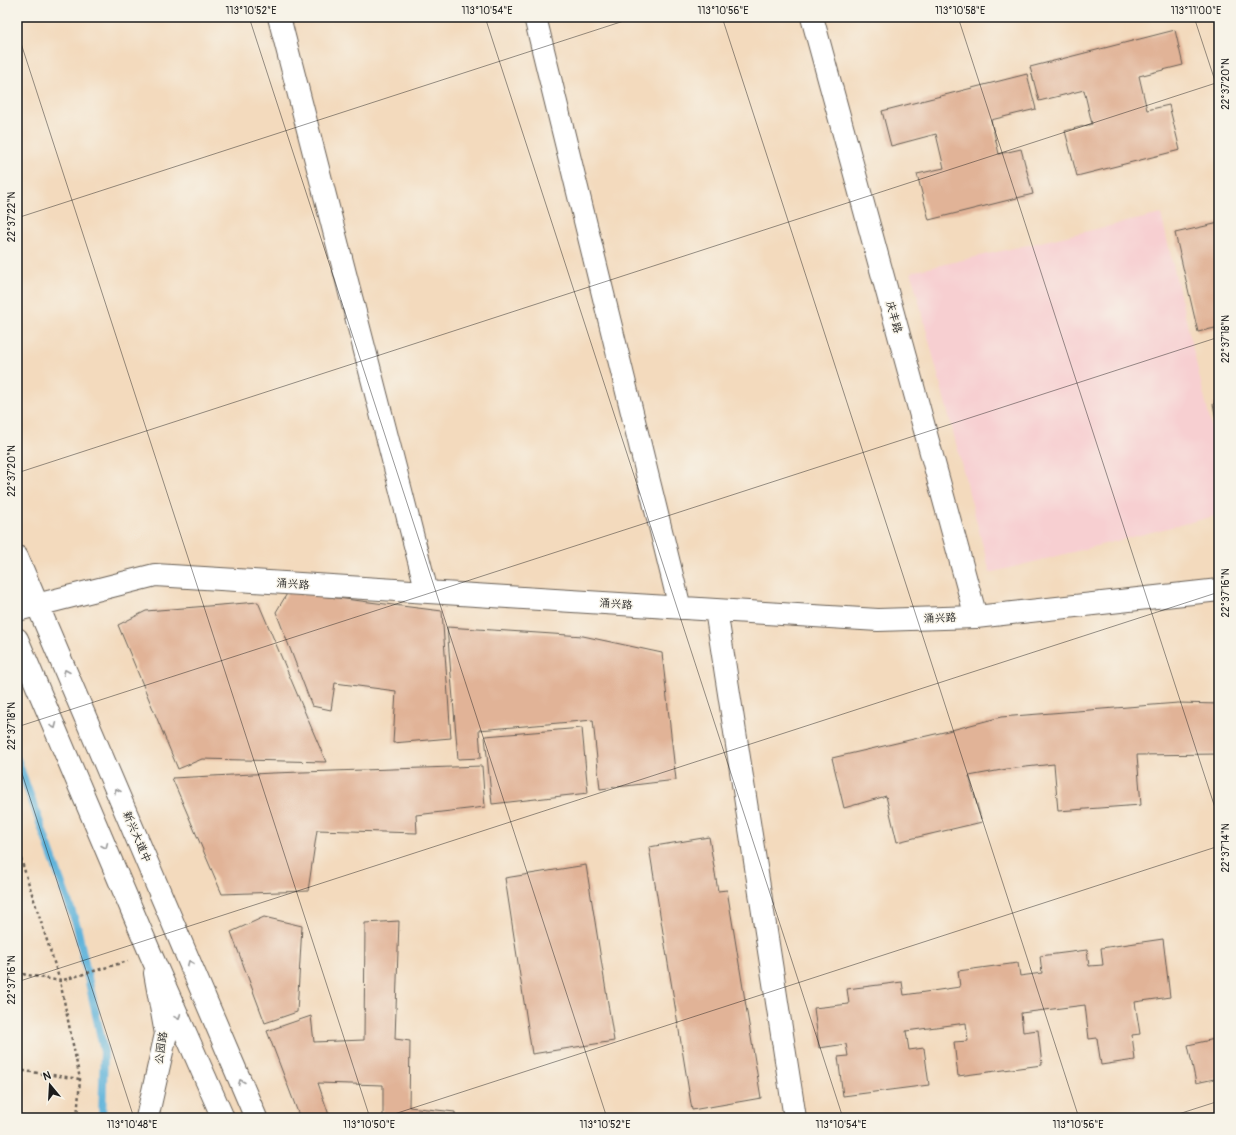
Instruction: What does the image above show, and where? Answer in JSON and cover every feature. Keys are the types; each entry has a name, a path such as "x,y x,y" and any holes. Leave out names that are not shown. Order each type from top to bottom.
{"street":[{"path":"278,17 426,592"},
{"path":"535,17 680,608"},
{"name":"庆丰路","path":"812,17 976,617"},
{"name":"新兴大道中","path":"17,557 27,607 256,1118"},
{"name":"涌兴路","path":"27,607 155,575 878,620 976,617 1219,590"},
{"path":"716,610 795,1118"},
{"path":"17,639 151,955 223,1118"},
{"name":"公园路","path":"147,1118 166,1034 151,955"}],"path":[{"path":"17,847 60,981 80,1079 77,1118"},
{"path":"17,973 60,981 151,955"},
{"path":"17,1070 80,1079"}],"shaded area":[{"path":"1161,214 1219,459 1219,515 990,573 911,272"}],"building":[{"path":"1175,30 1183,65 1139,76 1147,110 1169,105 1180,150 1077,176 1065,131 1092,124 1084,90 1039,101 1030,67"},
{"path":"1027,74 1036,109 991,120 999,154 1021,149 1033,194 929,220 917,174 944,168 936,134 891,146 882,111"},
{"path":"1219,223 1219,327 1198,332 1175,233"},
{"path":"1219,402 1219,428 1218,429 1213,404"},
{"path":"288,592 442,611 451,738 393,743 396,691 335,683 331,710 312,706 276,612"},
{"path":"258,602 326,762 202,759 178,769 118,625 146,611"},
{"path":"447,627 583,636 662,653 676,780 600,789 593,720 479,730 481,758 458,759"},
{"path":"1178,703 1219,704 1219,754 1137,755 1141,805 1058,811 1054,764 1007,769 969,776 982,822 897,842 886,796 844,808 832,758 1001,717"},
{"path":"582,728 588,793 492,804 485,736"},
{"path":"482,766 485,807 416,815 417,833 317,830 308,891 222,894 172,778 273,773"},
{"path":"709,837 718,891 727,890 761,1098 692,1110 649,847"},
{"path":"586,865 614,1041 532,1054 505,878"},
{"path":"264,917 302,926 297,1012 265,1023 231,932"},
{"path":"399,921 395,1039 410,1041 409,1107 455,1112 455,1118 383,1118 383,1085 318,1083 330,1118 300,1118 267,1031 311,1016 314,1042 364,1040 365,923"},
{"path":"1163,939 1170,997 1135,1002 1140,1034 1132,1035 1135,1060 1101,1065 1097,1038 1089,1039 1085,1005 1021,1013 1023,1032 1038,1030 1042,1065 958,1076 954,1042 968,1041 966,1023 906,1031 909,1050 924,1048 929,1085 843,1096 838,1057 848,1056 846,1044 819,1048 814,1008 849,1004 847,989 902,982 904,995 960,987 958,971 1018,963 1020,976 1042,973 1040,956 1087,950 1089,966 1103,965 1101,948"},
{"path":"1219,1038 1219,1078 1196,1083 1188,1045"}],"waterway":[{"path":"17,759 77,926 104,1052 102,1118"}]}
